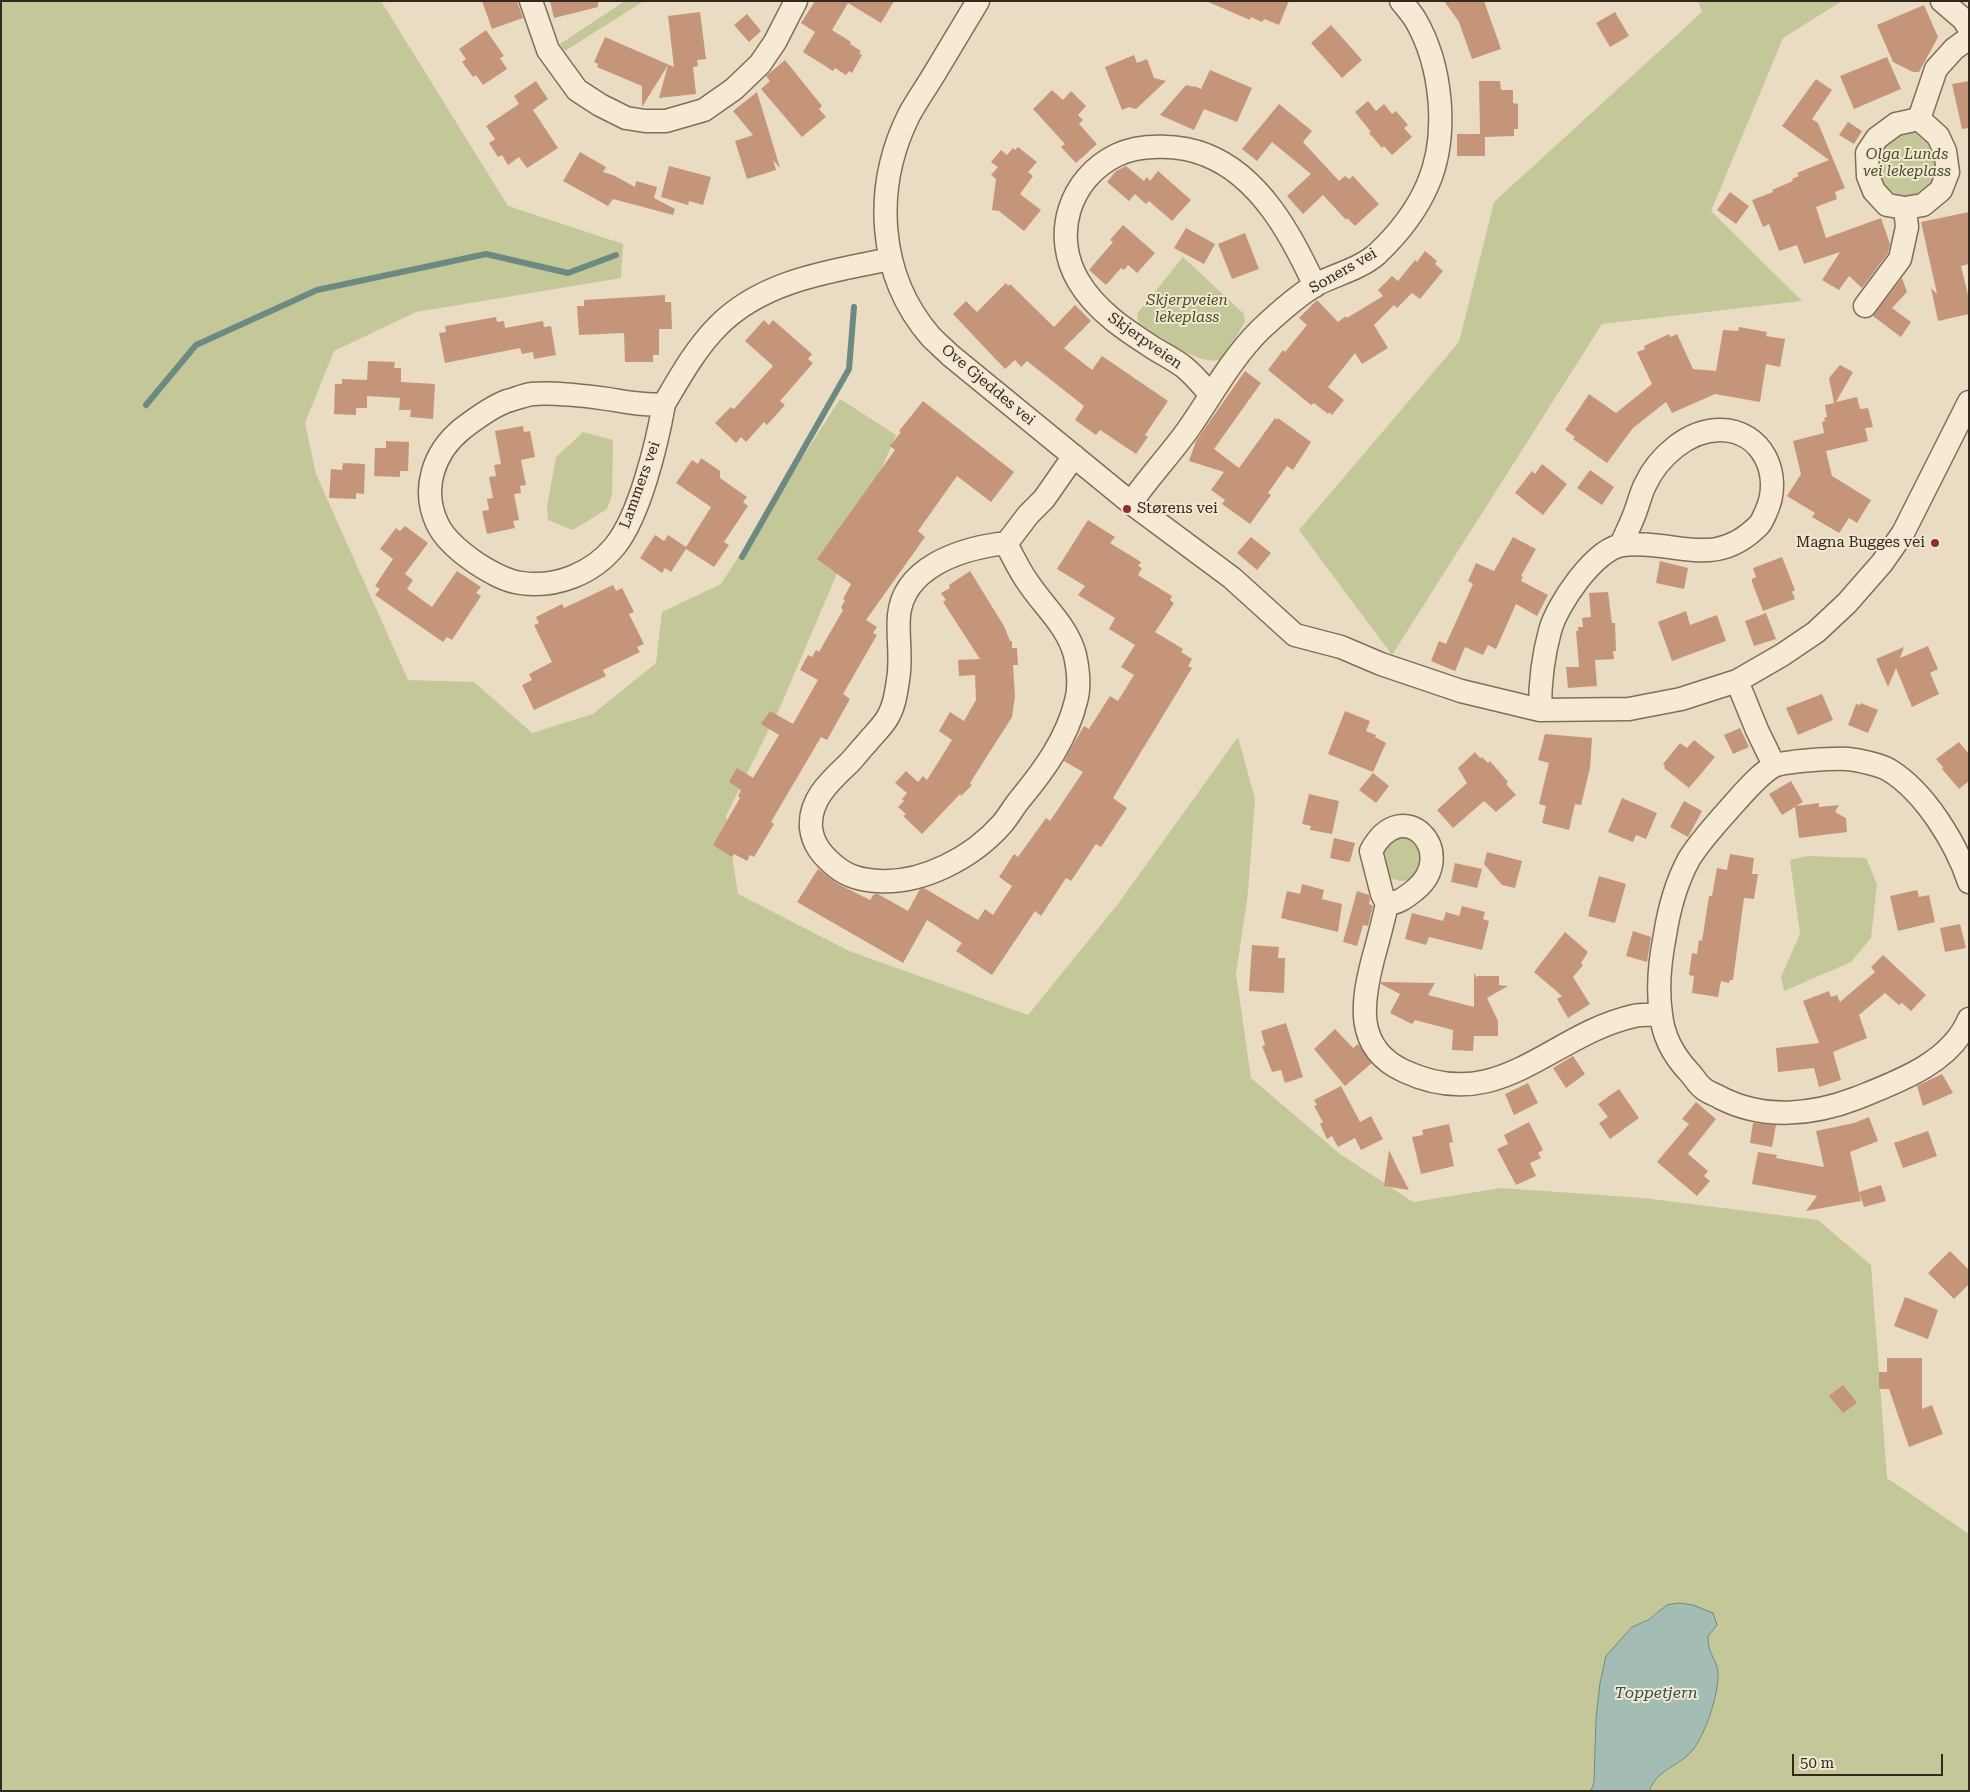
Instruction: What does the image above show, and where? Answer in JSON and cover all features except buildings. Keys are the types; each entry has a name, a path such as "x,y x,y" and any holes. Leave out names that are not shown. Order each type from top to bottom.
{"street":[{"path":"531,1 548,50 577,90 600,105 626,118 645,121 666,120 704,110 734,89 760,64 775,42 796,1"},
{"name":"Ove Gjeddes vei","path":"978,1 909,115 891,161 886,182 886,234 891,259 902,289 914,313 931,337 950,355 1131,503 1232,578 1294,635 1341,647 1381,664 1461,691 1540,710 1629,710 1681,699 1737,682 1816,632 1847,603 1882,563 1903,533 1969,402"},
{"name":"Soners vei","path":"1131,503 1144,484 1163,464 1210,394 1255,335 1277,314 1316,286 1343,274 1375,256 1394,236 1414,209 1428,184 1439,140 1440,112 1437,74 1428,47 1415,19 1401,1"},
{"path":"1942,1 1963,19 1969,28"},
{"path":"1919,119 1936,69 1954,49 1969,38"},
{"path":"1919,119 1938,136 1945,151 1948,172 1942,190 1923,205 1905,208 1887,205 1874,191 1868,176 1867,153 1877,138 1896,124 1919,119"},
{"name":"Skjerpveien","path":"1210,394 1184,367 1125,330 1107,315 1094,303 1079,282 1070,262 1065,224 1070,205 1094,170 1118,154 1149,146 1193,152 1206,155 1220,162 1247,182 1276,215 1316,286"},
{"path":"1865,306 1882,286 1900,259 1906,227 1905,208"},
{"name":"Lammers vei","path":"664,404 649,406 590,397 532,394 504,402 472,421 450,439 433,466 430,490 432,508 437,524 468,558 493,574 520,583 554,583 571,578 598,563 615,546 628,526 646,476 659,431 664,404 694,355 718,325 738,309 760,296 795,281 891,259"},
{"path":"1540,710 1540,692 1550,630 1563,601 1585,570 1600,556 1621,545 1663,545 1691,550 1718,550 1738,541 1760,524 1770,503 1772,472 1766,458 1758,446 1734,430 1706,430 1690,436 1658,463 1645,485 1621,545"},
{"path":"1006,544 1026,580 1060,623 1074,654 1077,675 1077,699 1063,737 1043,771 1014,806 1003,823 957,861 909,880 886,882 844,874 821,854 811,831 811,816 818,797 835,775 847,765 885,721 893,706 900,668 899,612 910,586 919,576 953,554 981,546 1006,544 1028,515 1044,499 1074,456"},
{"path":"1737,682 1756,730 1774,765"},
{"path":"1969,882 1964,868 1939,822 1917,793 1887,769 1848,759 1809,760 1774,765 1726,812 1689,859 1671,902 1661,955 1659,987 1661,1015 1667,1038 1678,1060 1704,1089 1738,1106 1790,1113 1819,1110 1894,1083 1930,1063 1950,1047 1965,1028 1969,1019"},
{"path":"1388,904 1366,987 1364,1005 1366,1028 1377,1052 1397,1068 1417,1077 1439,1083 1459,1085 1487,1082 1515,1071 1597,1029 1635,1016 1661,1015"}],"green space":[{"path":"1,1 381,1 508,206 623,244 621,278 416,312 334,351 305,423 316,474 408,680 474,682 532,733 593,714 656,663 662,612 721,584 840,399 896,435 781,705 726,816 738,894 849,951 1028,1015 1118,904 1238,737 1255,799 1248,893 1236,974 1251,1078 1340,1154 1413,1202 1501,1188 1643,1198 1818,1220 1871,1265 1887,1478 1969,1534 1969,1791 1649,1791 1657,1775 1690,1754 1708,1721 1718,1672 1709,1648 1707,1636 1717,1625 1657,1612 1647,1620 1632,1627 1606,1656 1600,1683 1596,1718 1594,1782 1591,1791 1,1791"},
{"path":"625,1 644,1 565,51 560,44"},
{"path":"1698,1 1842,1 1783,38 1711,211 1802,301 1602,324 1392,655 1299,530 1459,342 1494,202 1702,12"},
{"name":"Olga Lunds vei lekeplass","path":"1904,130 1919,133 1926,138 1935,149 1938,157 1939,166 1933,182 1928,189 1913,197 1904,197 1887,190 1880,183 1876,173 1879,147"},
{"name":"Skjerpveien lekeplass","path":"1183,257 1244,314 1245,322 1230,346 1221,358 1213,361 1179,349 1139,323 1137,314"},
{"path":"583,432 613,440 612,495 607,509 573,530 548,520 547,507 556,457"},
{"path":"1413,835 1426,862 1414,876 1406,881 1388,877 1380,847 1384,841"},
{"path":"1807,856 1866,858 1877,884 1871,938 1851,962 1784,991 1781,977 1800,934 1790,860"}],"water":[{"name":"Toppetjern","path":"1680,1603 1693,1605 1713,1613 1717,1625 1708,1636 1711,1654 1717,1666 1718,1682 1709,1717 1700,1739 1688,1755 1657,1778 1649,1791 1591,1791 1594,1782 1596,1718 1600,1683 1606,1656 1632,1627 1648,1620 1667,1605"}],"waterway":[{"path":"146,405 196,345 317,290 486,254 568,273 616,255"},
{"path":"742,557 849,369 854,307"}],"place":[{"name":"Størens vei","path":"1127,509"},
{"name":"Magna Bugges vei","path":"1935,543"}]}
